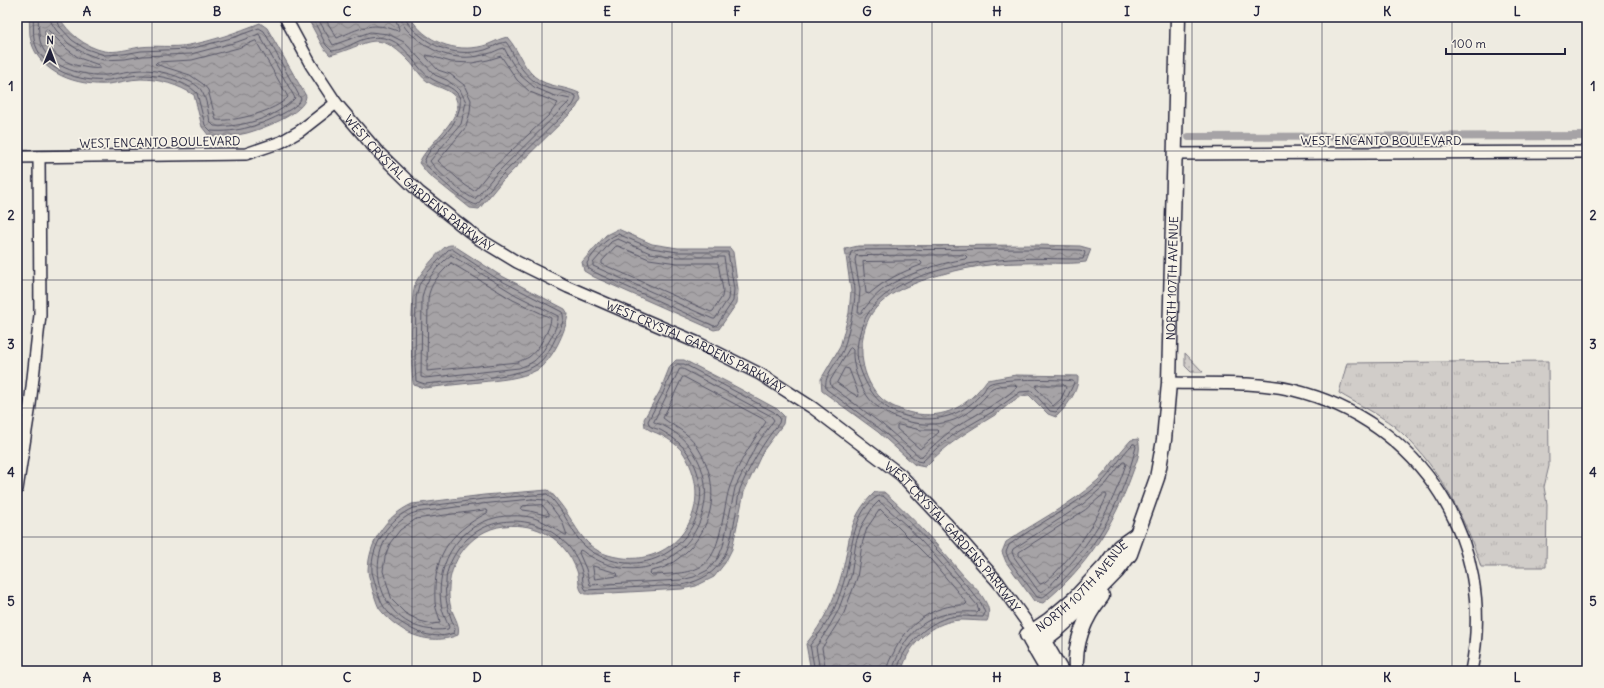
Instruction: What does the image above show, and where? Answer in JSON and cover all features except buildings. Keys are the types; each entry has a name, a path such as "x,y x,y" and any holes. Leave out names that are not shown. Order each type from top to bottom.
{"main road":[{"name":"NORTH 107TH AVENUE","path":"1034,636 1081,608 1117,571 1130,554 1152,493 1161,458 1167,416 1169,384 1178,17"},
{"name":"NORTH 107TH AVENUE","path":"1034,636 1049,620 1075,598 1106,565 1119,547 1136,535"},
{"path":"1076,671 1076,653 1083,626 1094,606 1111,585 1117,571"},
{"name":"NORTH 107TH AVENUE","path":"1034,636 1048,671"},
{"name":"NORTH 107TH AVENUE","path":"1034,636 1061,671"}],"street":[{"name":"WEST CRYSTAL GARDENS PARKWAY","path":"285,17 311,65 336,103 377,151 419,192 479,239 517,262 568,287 696,342 760,374 814,408 901,475 998,582 1034,636"},
{"name":"WEST ENCANTO BOULEVARD","path":"17,157 246,154 281,142 300,131 336,103"},
{"name":"WEST ENCANTO BOULEVARD","path":"1175,154 1587,152"},
{"path":"17,488 30,405 40,315 39,156"},
{"path":"1169,384 1266,386 1311,395 1326,400 1358,416 1379,429 1402,448 1425,472 1436,487 1455,521 1469,559 1474,580 1477,619 1476,646 1471,671"}],"green space":[{"path":"1185,353 1203,372 1191,372 1185,366"},
{"path":"1548,361 1549,466 1544,487 1547,504 1546,567 1481,567 1457,509 1447,490 1423,455 1394,426 1339,393 1347,363"}],"water":[{"path":"29,17 59,17 72,34 84,43 104,51 118,51 146,46 189,45 216,39 260,23 267,28 306,96 304,103 291,115 254,131 228,136 209,136 202,127 194,95 182,88 162,81 148,79 108,84 84,83 61,76 51,70 42,62 31,41"},
{"path":"307,17 410,17 416,26 432,39 442,44 462,48 483,46 507,37 530,72 535,77 546,83 579,93 581,99 576,108 502,181 479,209 470,208 428,174 419,163 448,125 457,110 456,98 450,92 427,81 409,61 388,44 379,41 371,42 330,55 323,47"},
{"path":"618,229 652,244 678,248 730,248 733,252 738,290 737,303 719,329 714,330 594,277 584,271 582,262 606,235"},
{"path":"449,245 453,245 498,274 565,309 568,314 567,321 561,337 553,353 543,366 530,373 502,380 424,388 414,385 412,367 412,335 415,284 439,252"},
{"path":"858,246 1080,246 1091,249 1086,262 1008,263 979,266 936,276 902,289 880,303 869,318 863,339 863,361 869,382 882,399 901,410 924,415 945,412 964,404 987,380 1016,375 1078,376 1078,382 1074,393 1068,404 1056,417 1048,414 1029,395 1020,397 1011,402 995,415 958,438 925,467 915,465 878,432 822,391 821,379 840,347 849,313 851,291 845,249"},
{"path":"676,360 684,360 729,383 777,409 784,416 783,424 763,451 744,492 732,549 725,563 714,577 696,586 682,589 586,594 581,590 577,571 572,560 558,542 539,530 516,525 504,526 491,529 479,535 469,543 461,553 455,565 450,577 449,590 450,604 459,631 458,635 445,639 419,637 399,627 382,612 376,601 368,574 369,559 376,540 387,523 394,515 412,504 484,495 548,490 564,509 585,540 599,551 608,555 631,558 652,555 669,546 683,533 692,516 696,496 693,475 684,454 679,448 674,443 645,427 644,419 660,391 670,366"},
{"path":"1138,439 1138,457 1135,466 1125,493 1107,528 1085,561 1058,590 1043,603 1034,601 1006,562 1002,552 1006,542 1087,489 1098,480 1131,440"},
{"path":"875,492 884,492 905,511 978,590 989,611 988,619 987,621 962,620 947,622 932,629 920,639 909,653 901,671 811,671 806,644 823,619 836,592 845,561 851,530 859,511"}],"waterway":[{"path":"1189,137 1587,136"}]}
